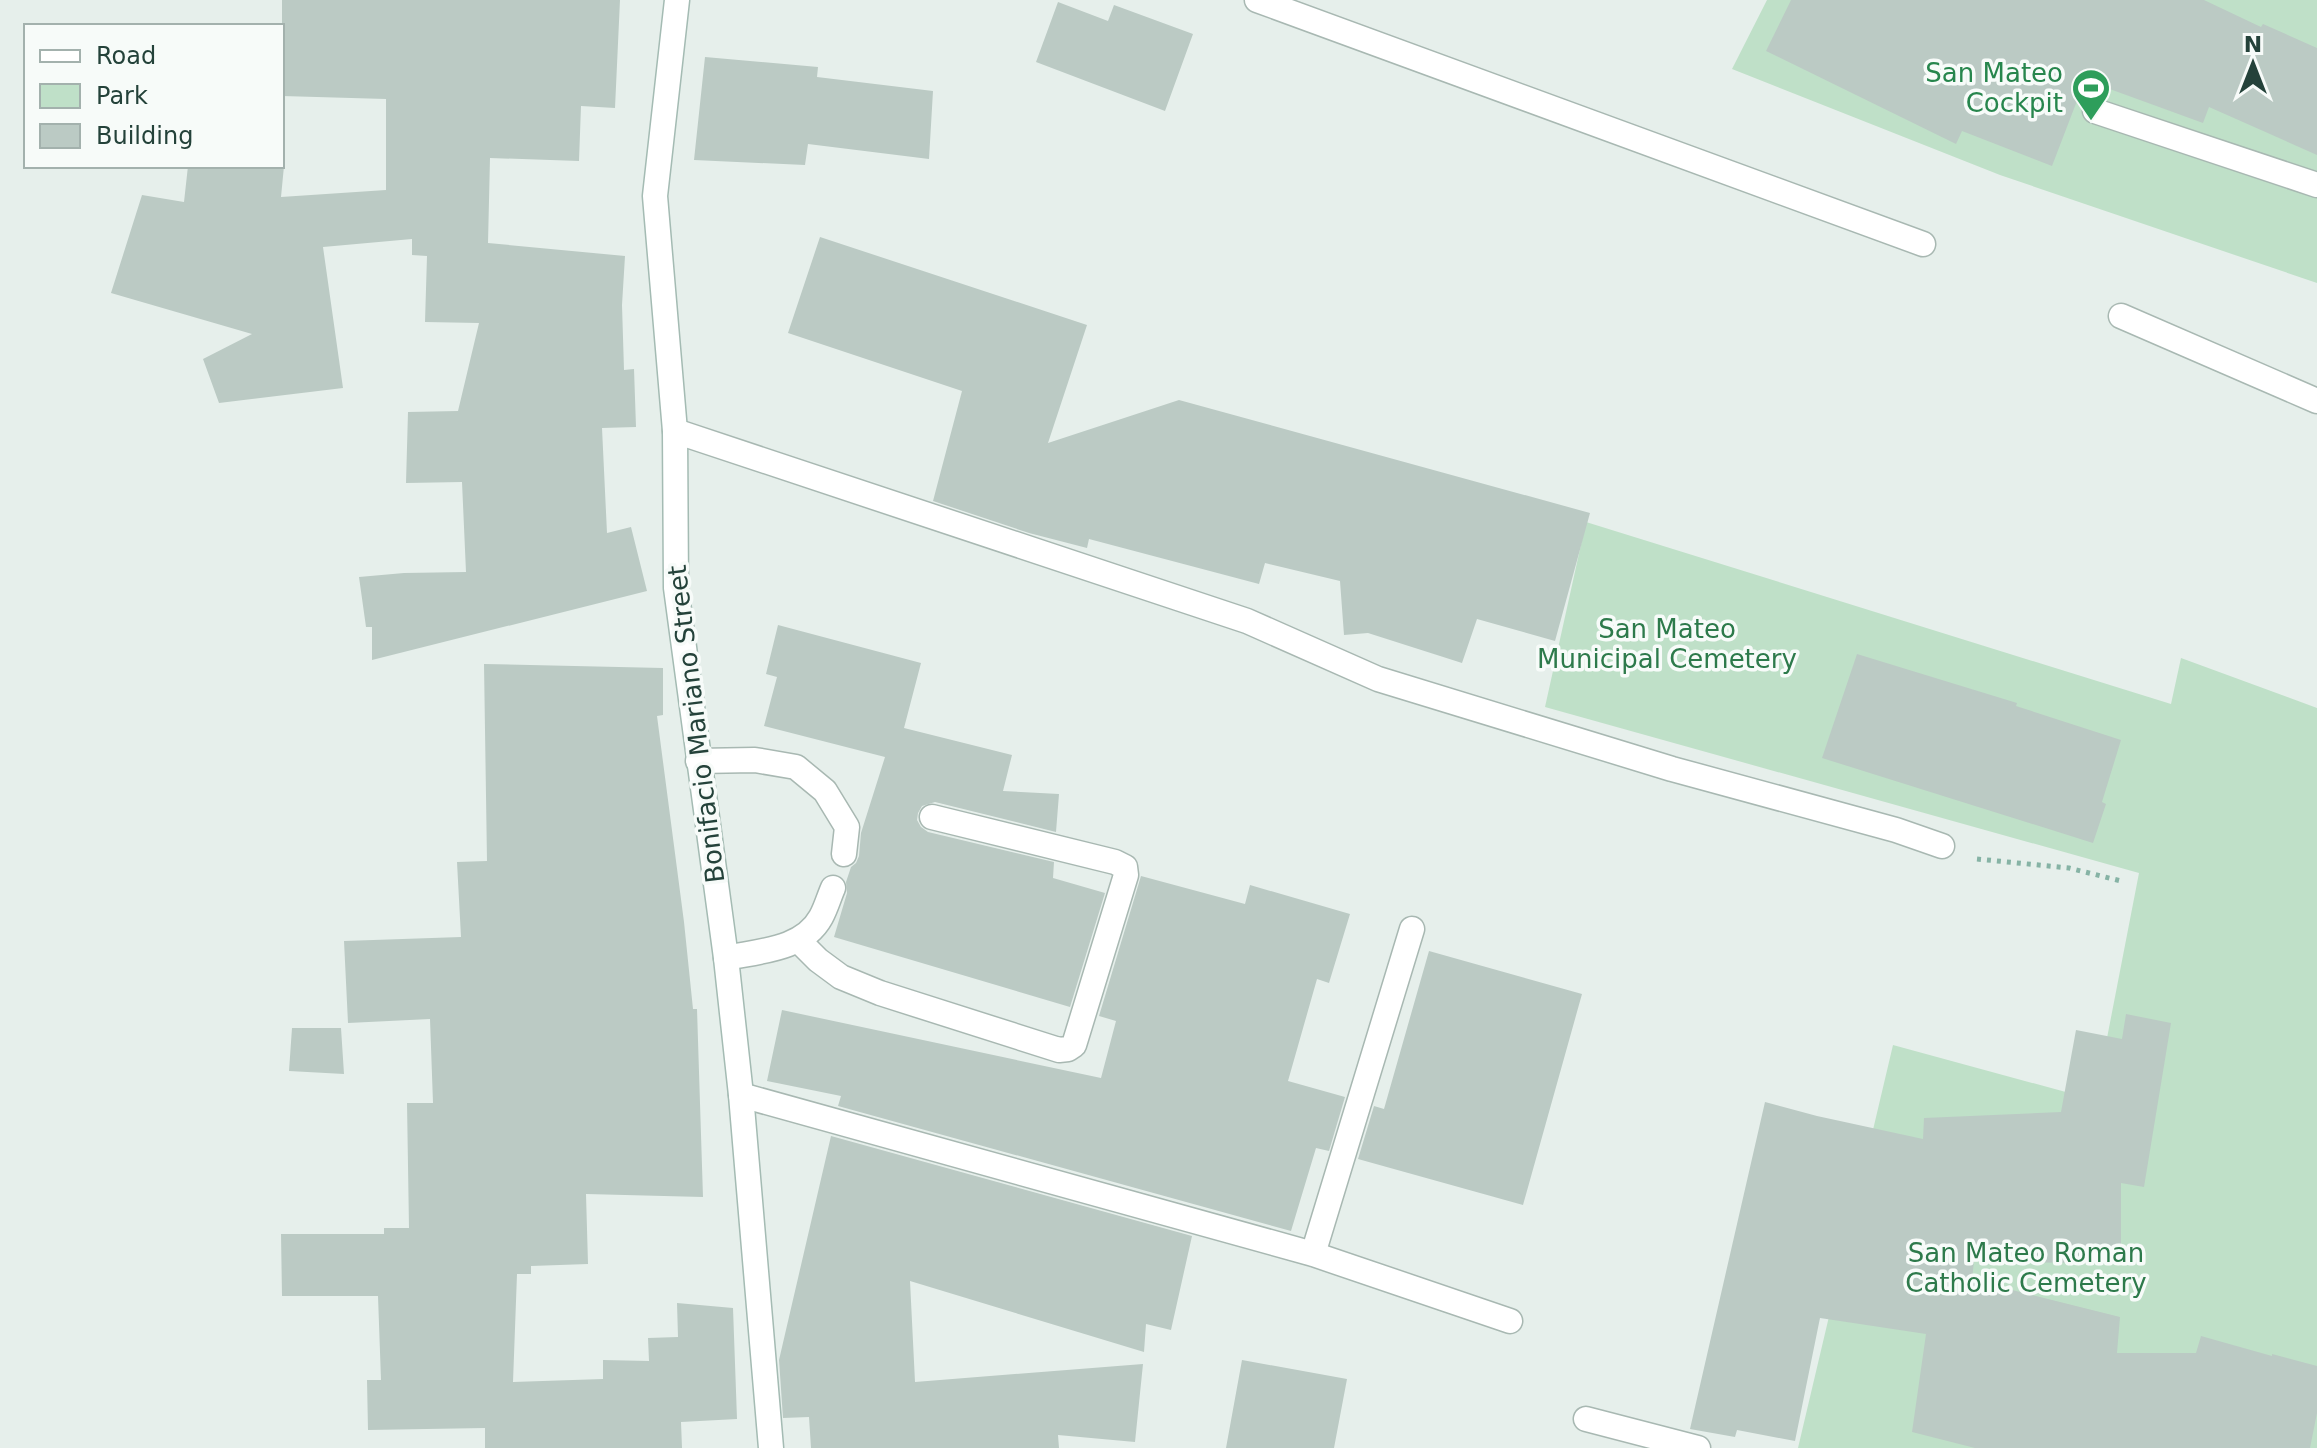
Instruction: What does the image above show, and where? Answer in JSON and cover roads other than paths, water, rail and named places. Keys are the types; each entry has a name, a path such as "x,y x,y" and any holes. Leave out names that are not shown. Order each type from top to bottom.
{"street":[{"name":"Bonifacio Mariano Street","path":"677,0 655,196 675,431 676,588 726,958 741,1095 771,1448"},
{"path":"1257,0 1923,244"},
{"path":"2095,111 2317,185"},
{"path":"2121,316 2317,401"},
{"path":"675,431 1247,621 1378,679 1672,769 1896,830 1942,846"},
{"path":"698,761 755,760 796,767 825,791 847,827 844,854"},
{"path":"798,940 841,977 880,993 1059,1050 1074,1045 1126,875 1125,867 932,817"},
{"path":"726,958 781,947 798,940 819,919 833,888"},
{"path":"1313,1254 1412,929"},
{"path":"741,1095 1313,1254 1510,1321"},
{"path":"1586,1419 1698,1448"}],"place":[{"name":"San Mateo Cockpit","path":"2091,122"}],"park label":[{"name":"San Mateo Municipal Cemetery","path":"1667,644"},
{"name":"San Mateo Roman Catholic Cemetery","path":"2026,1268"}]}
